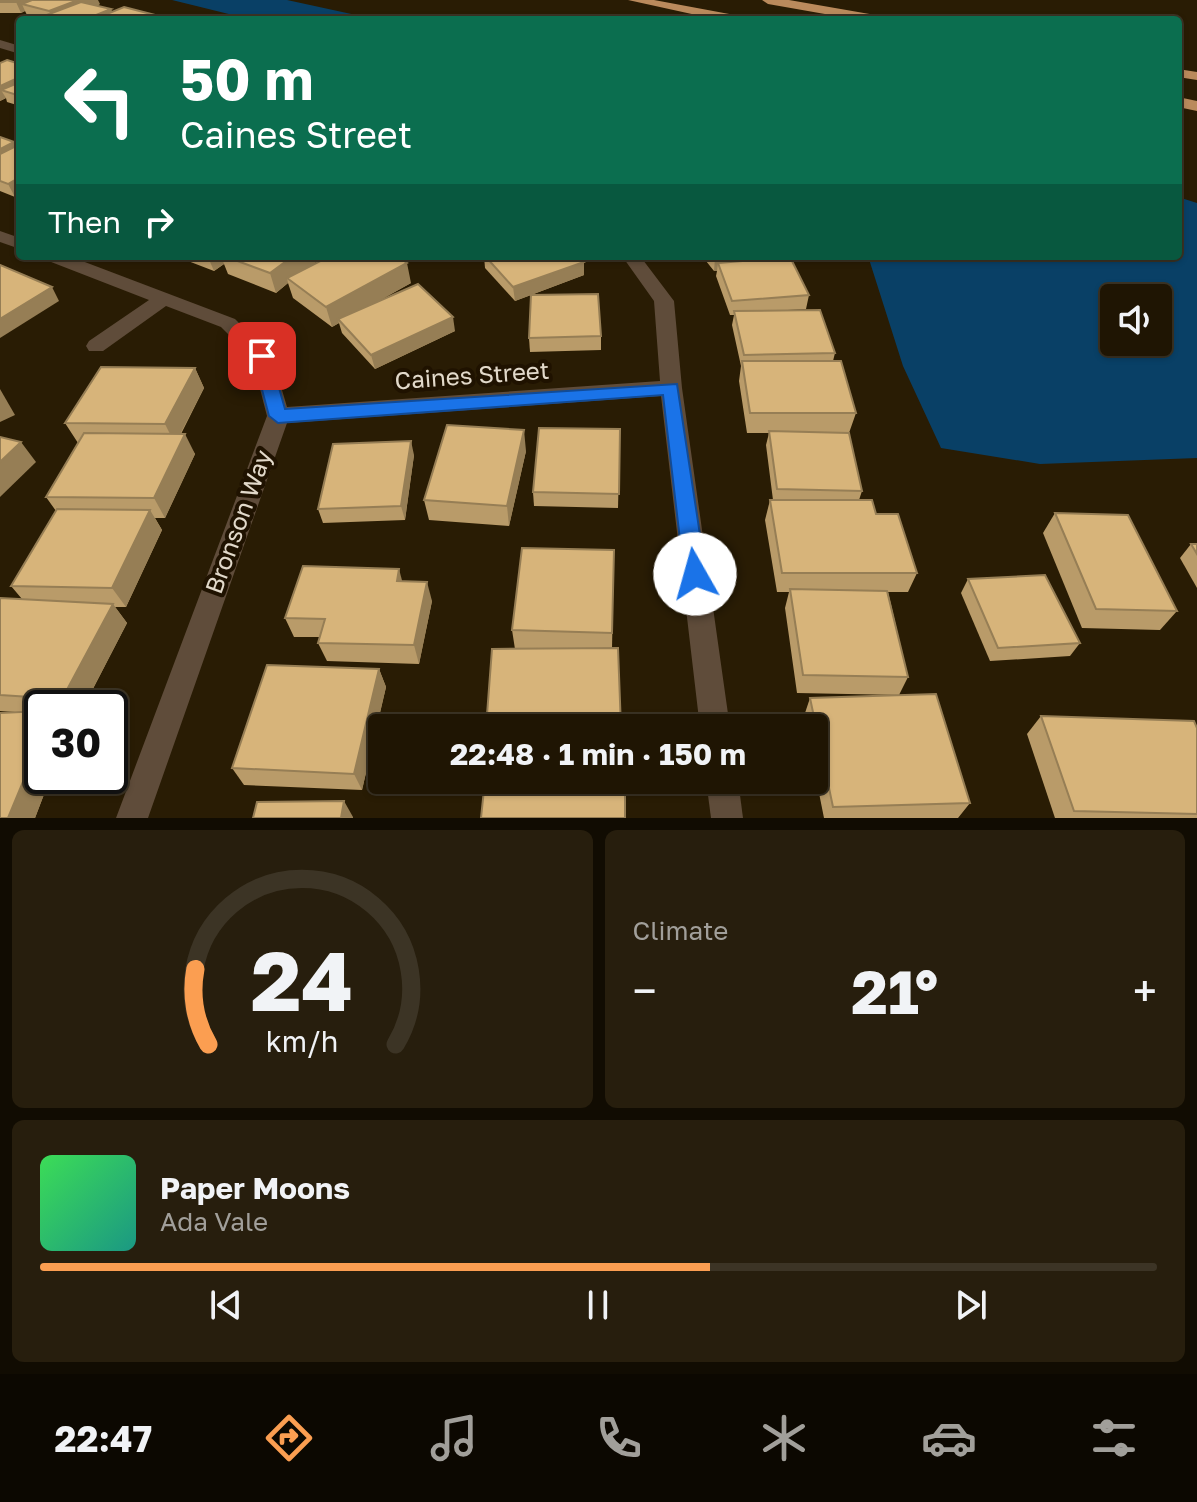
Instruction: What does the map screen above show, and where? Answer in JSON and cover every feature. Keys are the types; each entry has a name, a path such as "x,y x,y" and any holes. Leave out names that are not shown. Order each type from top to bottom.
{"highway":[{"path":"634,0 719,16"},
{"path":"768,0 858,16"}],"street":[{"path":"62,260 228,323 262,356 278,416"},
{"path":"634,260 664,301 671,388 713,714"},
{"path":"96,346 163,299"},
{"name":"Caines Street","path":"278,416 671,388"},
{"name":"Bronson Way","path":"132,818 278,416"},
{"path":"724,794 727,818"}],"water":[{"path":"172,0 287,0 361,16 237,16"},
{"path":"1182,198 1197,203 1197,458 1040,464 941,448 903,366 869,260 1182,260"}],"building":[{"path":"32,0 78,0 49,11 22,4"},
{"path":"81,2 111,9 94,16 44,16"},
{"path":"124,7 155,15 152,16 102,16"},
{"path":"7,60 16,63 16,79 0,86 0,63"},
{"path":"16,84 16,95 1,90"},
{"path":"0,137 14,142 0,149"},
{"path":"16,146 16,179 8,184 0,181 0,154"},
{"path":"235,260 288,260 270,273"},
{"path":"322,260 402,260 407,263 326,307 287,278"},
{"path":"489,260 584,262 513,287"},
{"path":"792,260 809,295 732,301 718,263"},
{"path":"0,265 52,287 0,319"},
{"path":"418,284 453,317 371,355 338,319"},
{"path":"598,294 601,336 529,338 531,295"},
{"path":"820,310 835,353 744,355 734,311"},
{"path":"742,361 841,361 856,413 750,413"},
{"path":"101,367 195,368 165,424 65,423"},
{"path":"447,425 524,430 507,506 424,500"},
{"path":"539,428 620,429 619,494 533,492"},
{"path":"769,431 849,433 862,491 777,489"},
{"path":"84,433 185,434 154,498 46,497"},
{"path":"0,437 21,442 0,462"},
{"path":"411,441 401,506 318,509 333,444"},
{"path":"770,500 872,500 876,514 898,514 917,573 782,573"},
{"path":"57,509 150,510 112,588 11,586"},
{"path":"1055,513 1128,515 1177,611 1096,609"},
{"path":"522,548 614,550 612,633 512,630"},
{"path":"303,566 399,569 397,581 427,582 414,645 318,643 325,619 285,618"},
{"path":"1045,575 1080,643 998,648 968,579"},
{"path":"790,589 887,591 908,677 803,675"},
{"path":"0,598 113,604 67,690 24,690 24,697 0,695"},
{"path":"618,648 620,714 487,714 492,649"},
{"path":"267,665 379,669 354,774 232,768"},
{"path":"936,694 970,803 833,807 828,783 828,714 813,714 810,698"},
{"path":"24,712 24,779 8,818 0,818 0,713"},
{"path":"1041,716 1194,721 1197,728 1197,814 1074,811"},
{"path":"484,794 625,794 625,818 481,818"},
{"path":"344,801 341,818 253,818 257,802"}],"route":[{"path":"262,356 278,416 671,388 695,574"}]}
